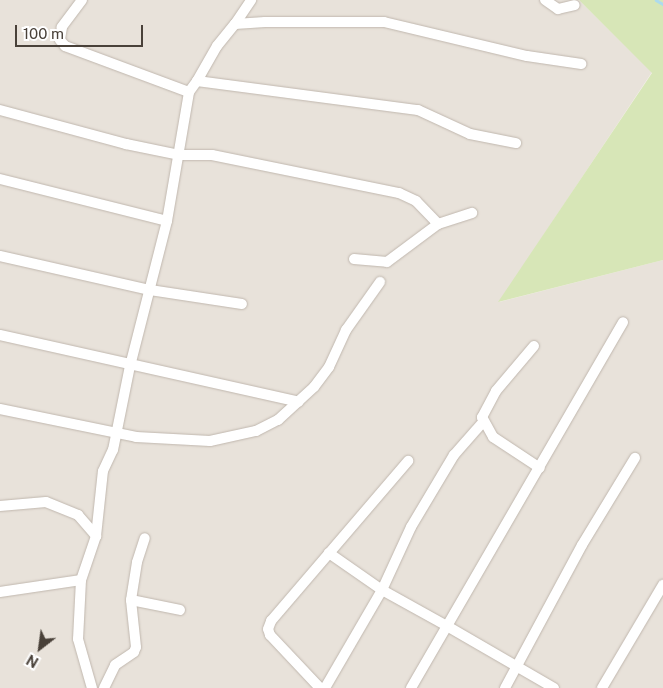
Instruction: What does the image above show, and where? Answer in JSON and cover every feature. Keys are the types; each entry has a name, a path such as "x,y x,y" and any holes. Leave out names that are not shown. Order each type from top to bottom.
{"street":[{"path":"82,0 62,26 60,40 66,46 189,92"},
{"path":"92,688 78,640 82,580 96,536 103,471 116,434 130,366 167,221 189,92 217,46 251,0"},
{"path":"545,0 558,9 575,4"},
{"path":"235,24 384,22 527,56 581,64"},
{"path":"197,81 418,110 470,134 516,143"},
{"path":"0,110 126,144 179,155 212,155 399,192 416,201 438,224"},
{"path":"0,180 167,221"},
{"path":"354,259 387,262 438,224 472,214"},
{"path":"0,256 150,290 242,304"},
{"path":"0,409 116,434 176,441 233,438 278,420 299,402 329,366 346,330 380,282"},
{"path":"411,688 623,322"},
{"path":"0,335 130,366 299,402"},
{"path":"324,688 382,590 411,528 454,456 483,422 496,391 534,346"},
{"path":"483,422 493,437 540,468"},
{"path":"505,688 519,666 532,634 582,545 635,458"},
{"path":"320,688 268,629 271,621 408,461"},
{"path":"0,506 29,502 65,508 78,515 96,536"},
{"path":"104,688 115,665 134,652 136,647 131,600 136,562 145,538"},
{"path":"329,553 382,590 519,666 554,688"},
{"path":"0,592 82,580"},
{"path":"602,688 663,585"},
{"path":"131,600 180,610"}],"shaded area":[{"path":"0,0 579,0 652,72 499,302 663,260 663,688 0,688"}],"green space":[{"path":"579,0 663,0 663,260 498,302 652,73"}],"waterway":[{"path":"656,0 663,4"}]}
